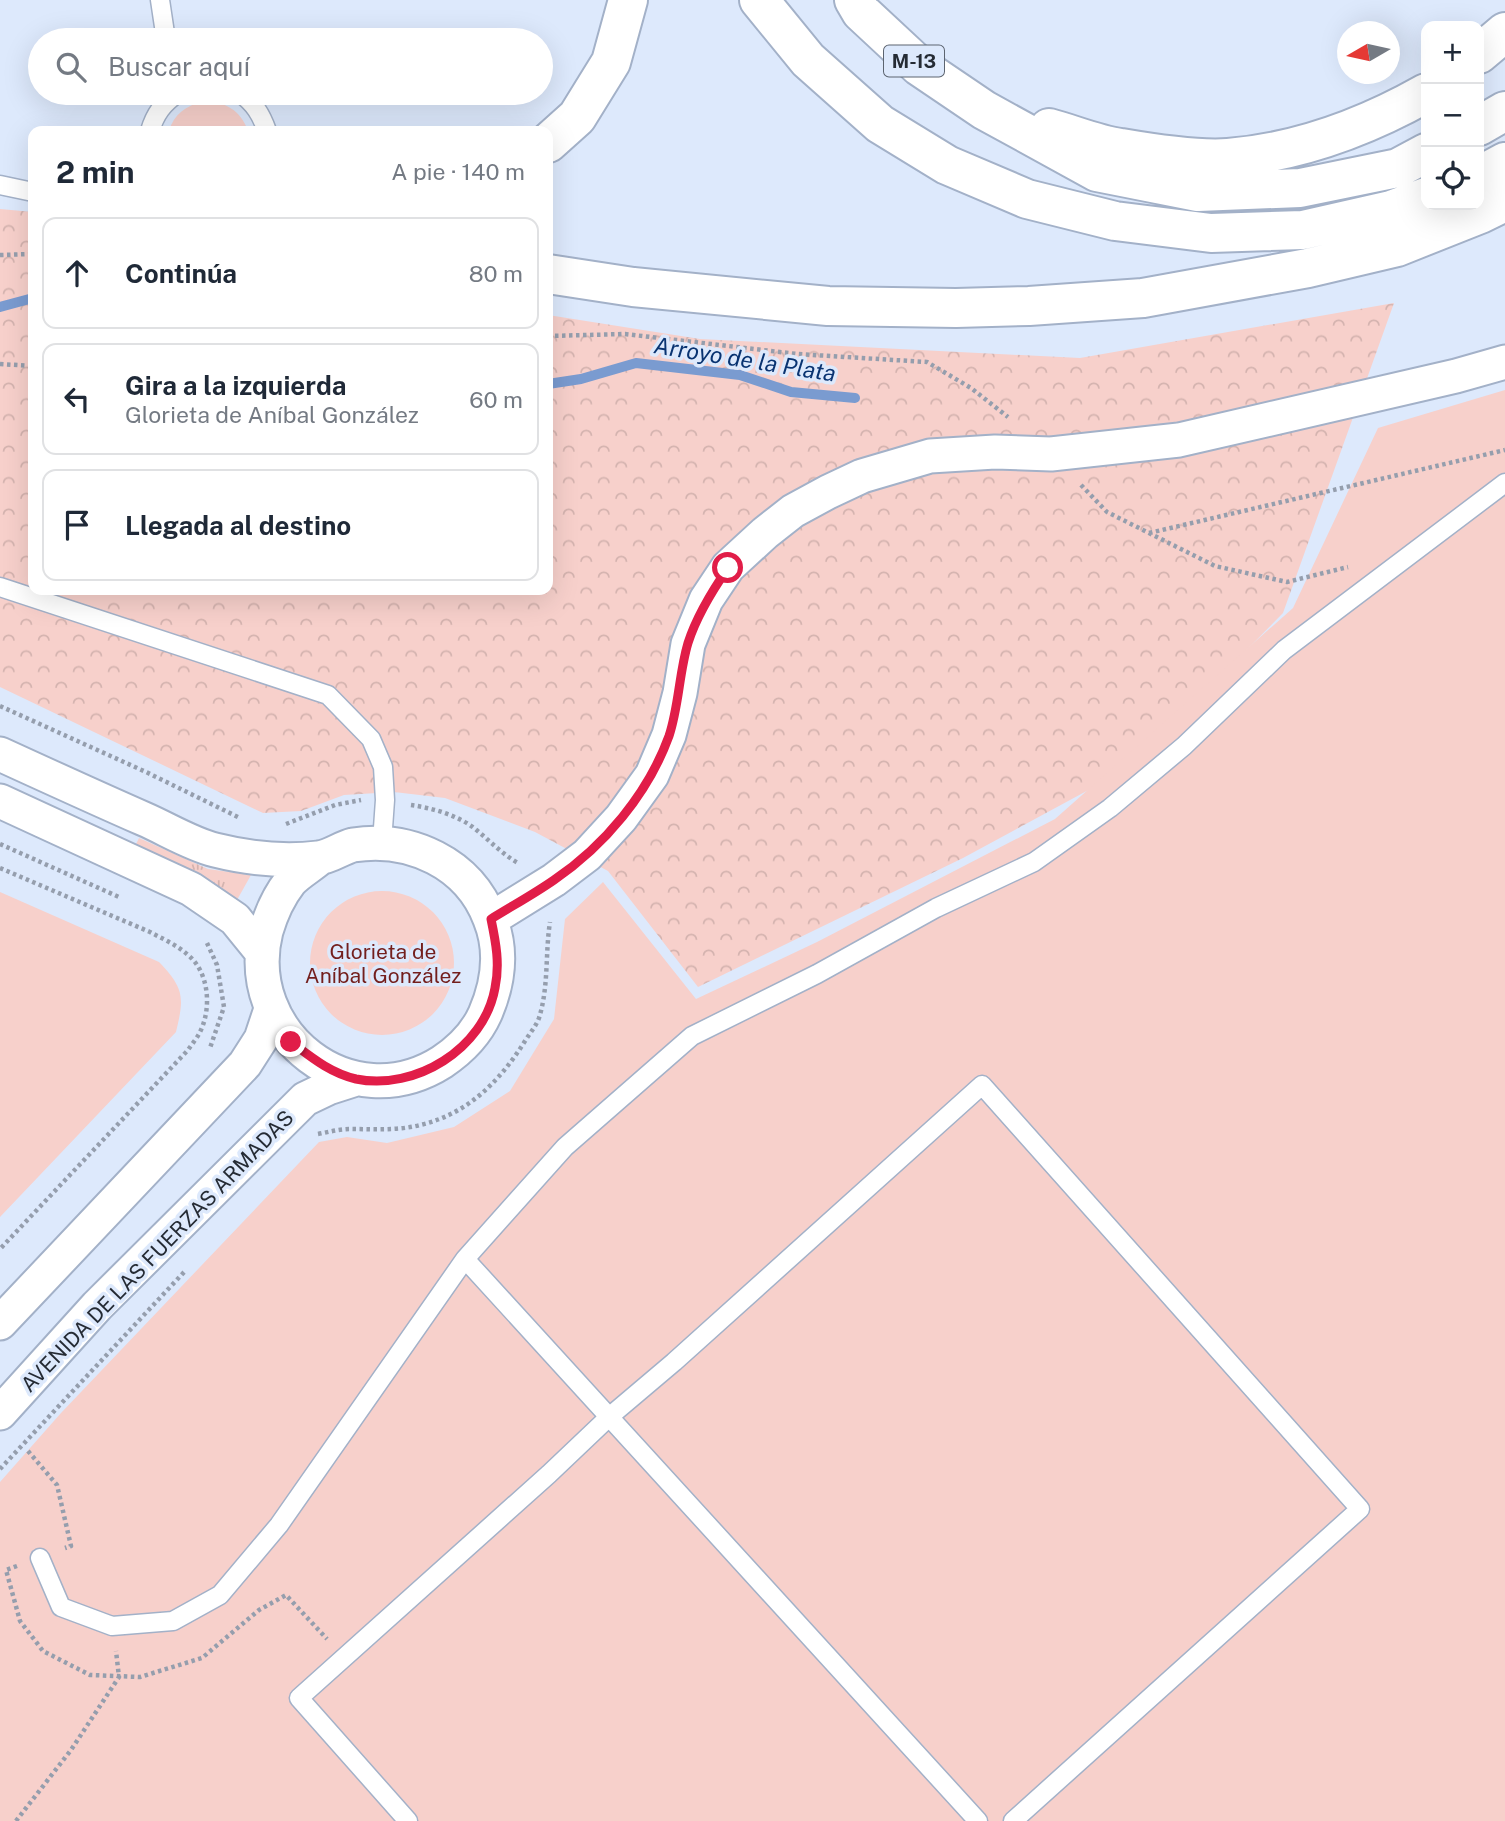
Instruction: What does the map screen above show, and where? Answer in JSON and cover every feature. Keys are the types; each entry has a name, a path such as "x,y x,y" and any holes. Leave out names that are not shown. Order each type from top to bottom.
{"highway":[{"path":"553,139 578,117 611,62 628,0"},
{"path":"759,0 808,60 880,124 947,165 1027,199 1115,221 1210,233 1303,230 1391,210 1421,199"},
{"name":"M-13","path":"854,0 861,12 919,66 984,110"},
{"path":"1484,50 1505,32"},
{"path":"984,110 1119,148 1226,158 1284,151 1339,135 1393,112 1421,96"},
{"path":"984,110 1097,172 1198,192 1300,188 1398,167 1421,156"},
{"path":"1484,123 1505,111"},
{"path":"1484,173 1505,162"},
{"path":"553,275 633,286 828,306 981,307 1130,299 1230,284 1397,247 1505,202"}],"street":[{"path":"491,919 554,880 587,855 621,818 652,775 669,735 680,693 688,644 706,600 728,568 765,533 793,512 828,492 862,476 930,456 995,452 1051,454 1179,440 1456,376 1505,362"},
{"path":"0,754 213,849 264,858 320,858"},
{"path":"0,801 191,889 235,919 261,951"},
{"path":"382,842 416,848 448,864 473,889 491,919 498,954 495,991 481,1024 457,1051 427,1071 392,1080 356,1079 321,1065 291,1042 271,1009 262,981 261,951 270,915 290,882 320,858 350,846 382,842"},
{"path":"0,1323 245,1064 261,1039 271,1009"},
{"name":"AVENIDA DE LAS FUERZAS ARMADAS","path":"0,1413 97,1306 305,1099 356,1079"}],"lane":[{"path":"160,0 164,28"},
{"path":"152,126 156,113 163,105"},
{"path":"254,105 265,126"},
{"path":"0,185 28,191"},
{"path":"40,1558 61,1607 112,1626 173,1621 220,1595 279,1525 465,1259 565,1147 692,1036 817,974 936,908 1034,862 1110,808 1173,755 1284,650 1505,482"},
{"path":"0,587 328,695 371,739 383,767 385,800 382,842"},
{"path":"408,1821 299,1698 982,1085 1360,1509 1013,1821"},
{"path":"465,1259 978,1821"}],"path":[{"path":"0,255 28,254"},
{"path":"0,364 28,366"},
{"path":"1149,533 1505,450"},
{"path":"0,706 146,772 249,823"},
{"path":"282,826 335,805 361,800 385,800 429,807 472,826 507,857 528,869 545,864 564,896 550,916 546,945 547,977 539,1019 514,1059 493,1085 460,1111 419,1126 381,1130 347,1129 313,1135"},
{"path":"0,844 121,898"},
{"path":"0,868 169,942 190,956 200,970 206,989 206,1014 200,1032 188,1050 0,1249"},
{"path":"201,938 208,944 217,965 224,1007 209,1051"},
{"path":"0,1469 191,1265"},
{"path":"16,1821 71,1750 119,1676 112,1626"}],"green space":[{"path":"191,105 225,105 241,117 246,126 171,126"},
{"path":"0,209 28,212 28,595 553,595 553,316 700,339 1080,358 1394,303 1283,613 1131,767 963,858 698,987 608,871 535,832 445,798 394,792 344,795 301,811 263,813 0,687"},
{"path":"1505,390 1505,1821 0,1821 0,1482 61,1413 319,1142 347,1137 387,1143 454,1127 510,1091 554,1019 565,919 603,882 696,999 817,942 1055,819 1293,608 1378,428"},
{"path":"139,838 208,869 251,875 237,900 207,880 136,844"},
{"name":"Glorieta de Aníbal González","path":"382,891 410,896 433,912 449,935 454,963 449,991 433,1014 410,1030 382,1035 354,1030 331,1014 315,991 310,963 315,935 331,912 354,896"},
{"path":"0,892 159,962 178,987 181,1002 176,1032 0,1217"}],"waterway":[{"name":"Arroyo de la Plata","path":"0,307 28,299"},
{"name":"Arroyo de la Plata","path":"553,383 581,379 636,363 740,375 791,392 855,398"}],"route":[{"path":"291,1042 321,1065 356,1079 392,1080 427,1071 457,1051 481,1024 495,991 498,954 491,919 554,880 587,855 621,818 652,775 669,735 680,693 688,644 706,600 728,568"}]}
